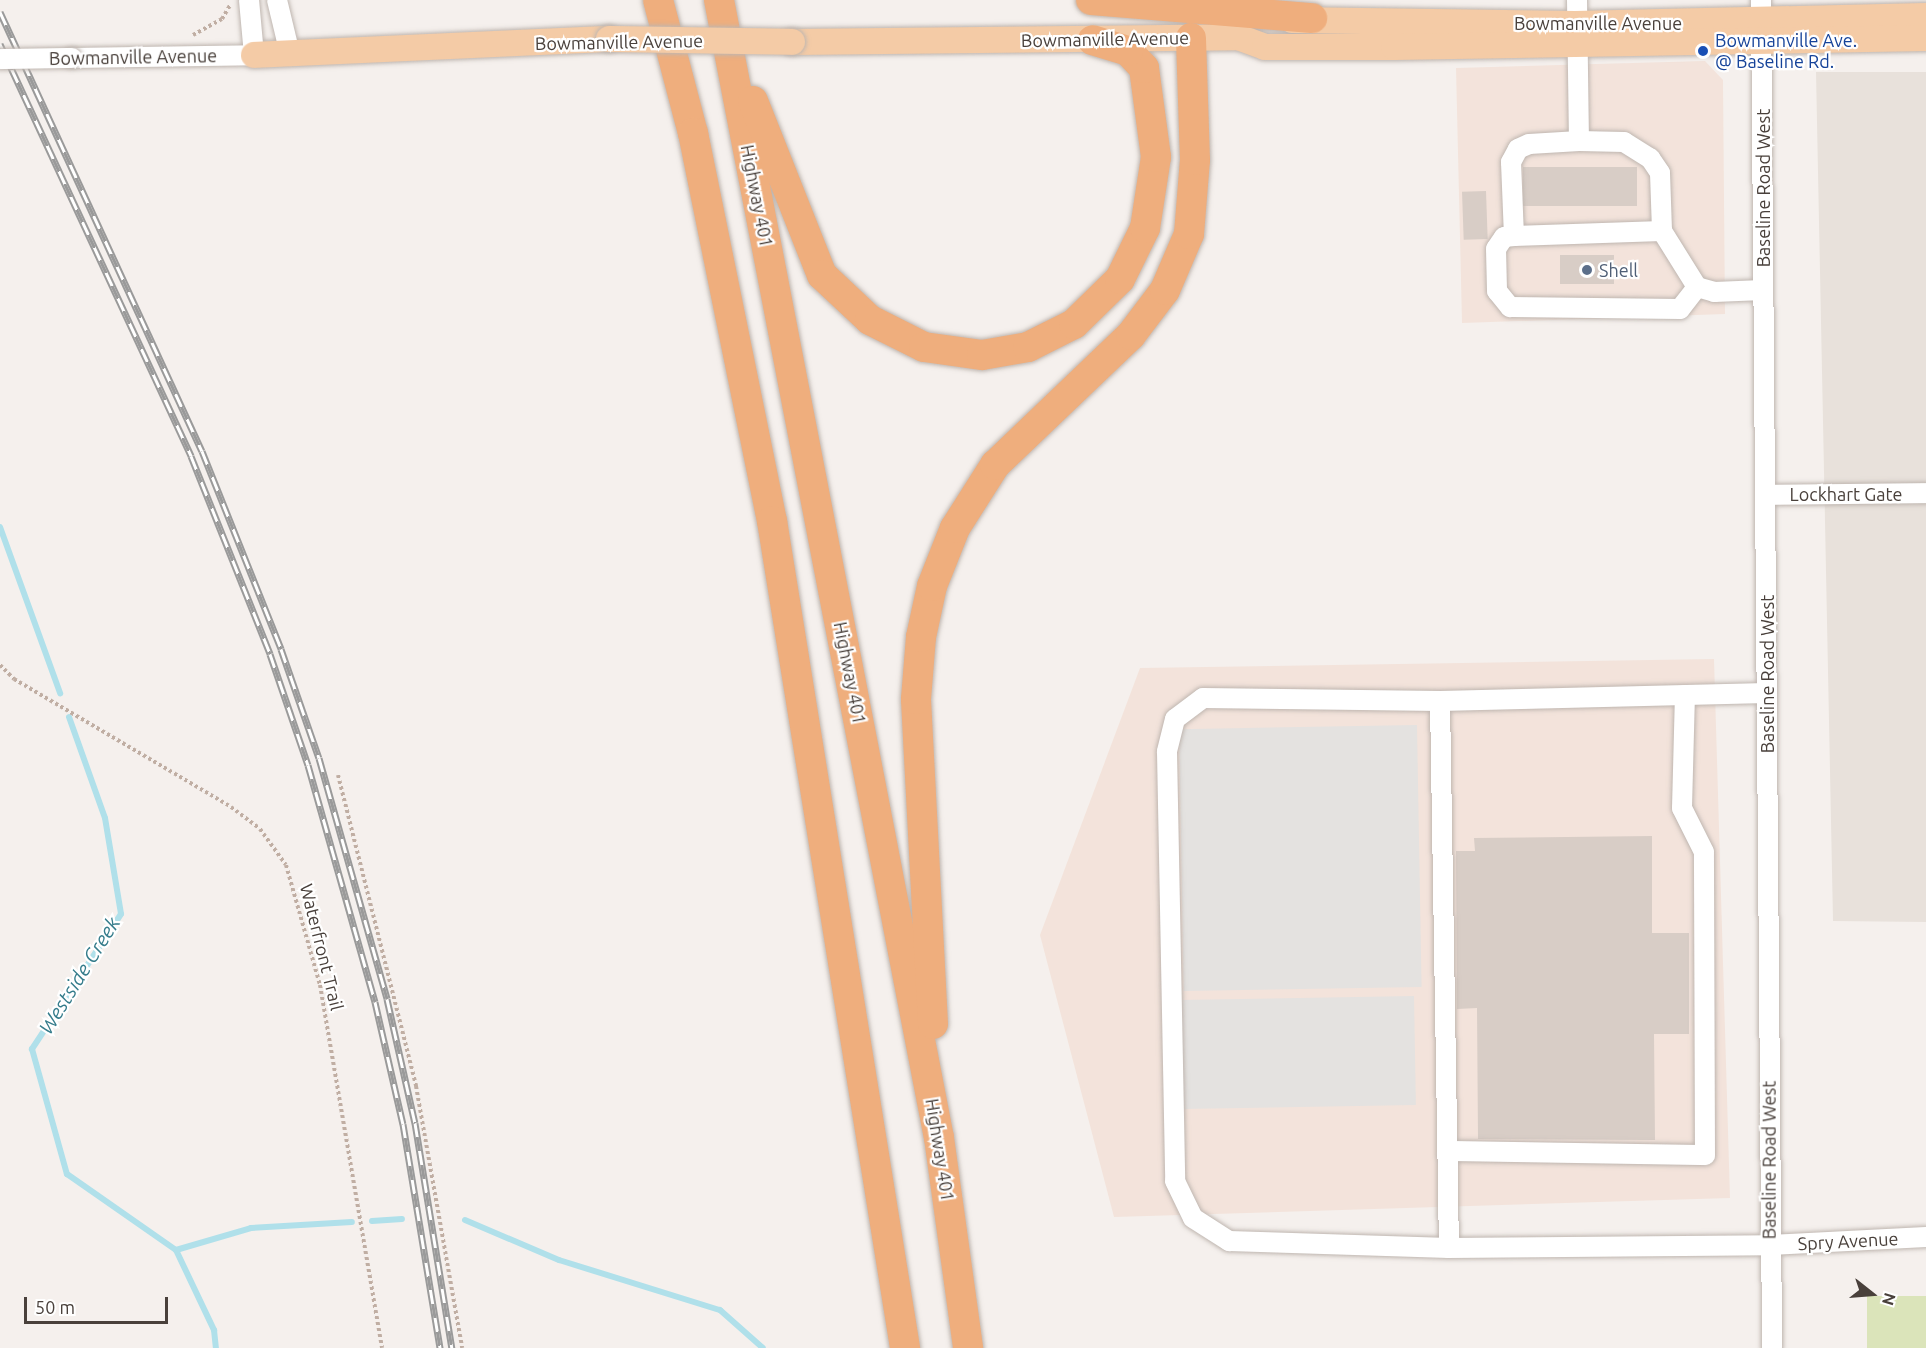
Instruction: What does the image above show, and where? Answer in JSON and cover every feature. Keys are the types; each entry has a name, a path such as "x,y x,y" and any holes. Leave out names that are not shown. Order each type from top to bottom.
{"highway":[{"path":"641,0 693,133"},
{"path":"658,0 693,133 772,521 905,1348"},
{"path":"1091,0 1312,18"},
{"path":"722,11 822,274 870,320 924,347 982,355 1028,347 1074,324 1120,279 1145,228 1156,157 1144,68 1128,51 1093,40"},
{"name":"Highway 401","path":"722,11 939,1138 968,1348"},
{"path":"939,1138 916,699 921,637 932,585 955,528 994,465 1131,335 1165,290 1189,234 1195,160 1191,38"}],"main road":[{"name":"Bowmanville Avenue","path":"1238,37 1265,23 1312,18 1576,23 1926,16"},
{"name":"Bowmanville Avenue","path":"1761,21 1926,38"},
{"name":"Bowmanville Avenue","path":"254,55 609,39 792,42 1238,37 1265,47 1576,23"}],"street":[{"path":"249,0 254,55"},
{"path":"277,0 290,54"},
{"name":"Baseline Road West","path":"1761,21 1772,1348"},
{"path":"1576,23 1580,141"},
{"name":"Bowmanville Avenue","path":"0,59 254,55"},
{"path":"1514,236 1511,162 1518,149 1529,144 1580,141 1624,142 1650,158 1660,173 1662,231 1697,287 1714,292 1763,290"},
{"path":"1662,231 1504,237 1496,249 1497,291 1510,307 1680,309 1697,287"},
{"name":"Lockhart Gate","path":"1765,495 1926,493"},
{"name":"Spry Avenue","path":"1767,693 1440,701 1203,698 1175,719 1167,763 1175,1181 1193,1218 1228,1241 1449,1248 1770,1245 1926,1237"},
{"path":"1447,1151 1705,1155 1704,852 1682,808 1685,695"},
{"path":"1440,701 1449,1248"}],"path":[{"path":"181,36 203,33 222,19 232,0"},
{"name":"Waterfront Trail","path":"0,665 14,679 231,807 260,829 286,865 320,985 348,1130 381,1348"},
{"path":"338,775 416,1086 462,1348"}],"shaded area":[{"path":"1705,61 1723,80 1725,314 1462,323 1456,68"},
{"path":"1816,72 1926,72 1926,922 1833,921"},
{"path":"1714,659 1730,1198 1114,1217 1040,935 1140,668"},
{"path":"1417,725 1422,987 1184,991 1179,729"},
{"path":"1414,996 1416,1105 1181,1109 1179,1000"}],"green space":[{"path":"1867,1296 1926,1296 1926,1348 1867,1348"}],"building":[{"path":"1523,167 1637,167 1637,206 1523,206"},
{"path":"1486,191 1488,239 1464,240 1462,192"},
{"name":"Shell","path":"1560,255 1614,255 1614,284 1560,284"},
{"path":"1652,836 1652,933 1689,933 1689,1034 1654,1034 1655,1140 1478,1139 1477,1008 1457,1009 1456,851 1475,851 1474,838"}],"waterway":[{"name":"Westside Creek","path":"0,527 60,693"},
{"name":"Westside Creek","path":"69,717 105,818 121,914 32,1049 67,1174 176,1250 214,1330 216,1348"},
{"path":"372,1221 402,1219"},
{"path":"465,1220 559,1260 720,1310 763,1348"},
{"path":"176,1250 251,1228 352,1222"}],"railway":[{"path":"0,12 202,451 281,649 319,758 387,999 415,1123 452,1348"},
{"path":"0,44 191,456 270,654 308,765 375,1002 403,1124 440,1348"}],"place":[{"name":"Bowmanville Ave. @ Baseline Rd.","path":"1703,51"},
{"name":"Shell","path":"1587,270"}]}
